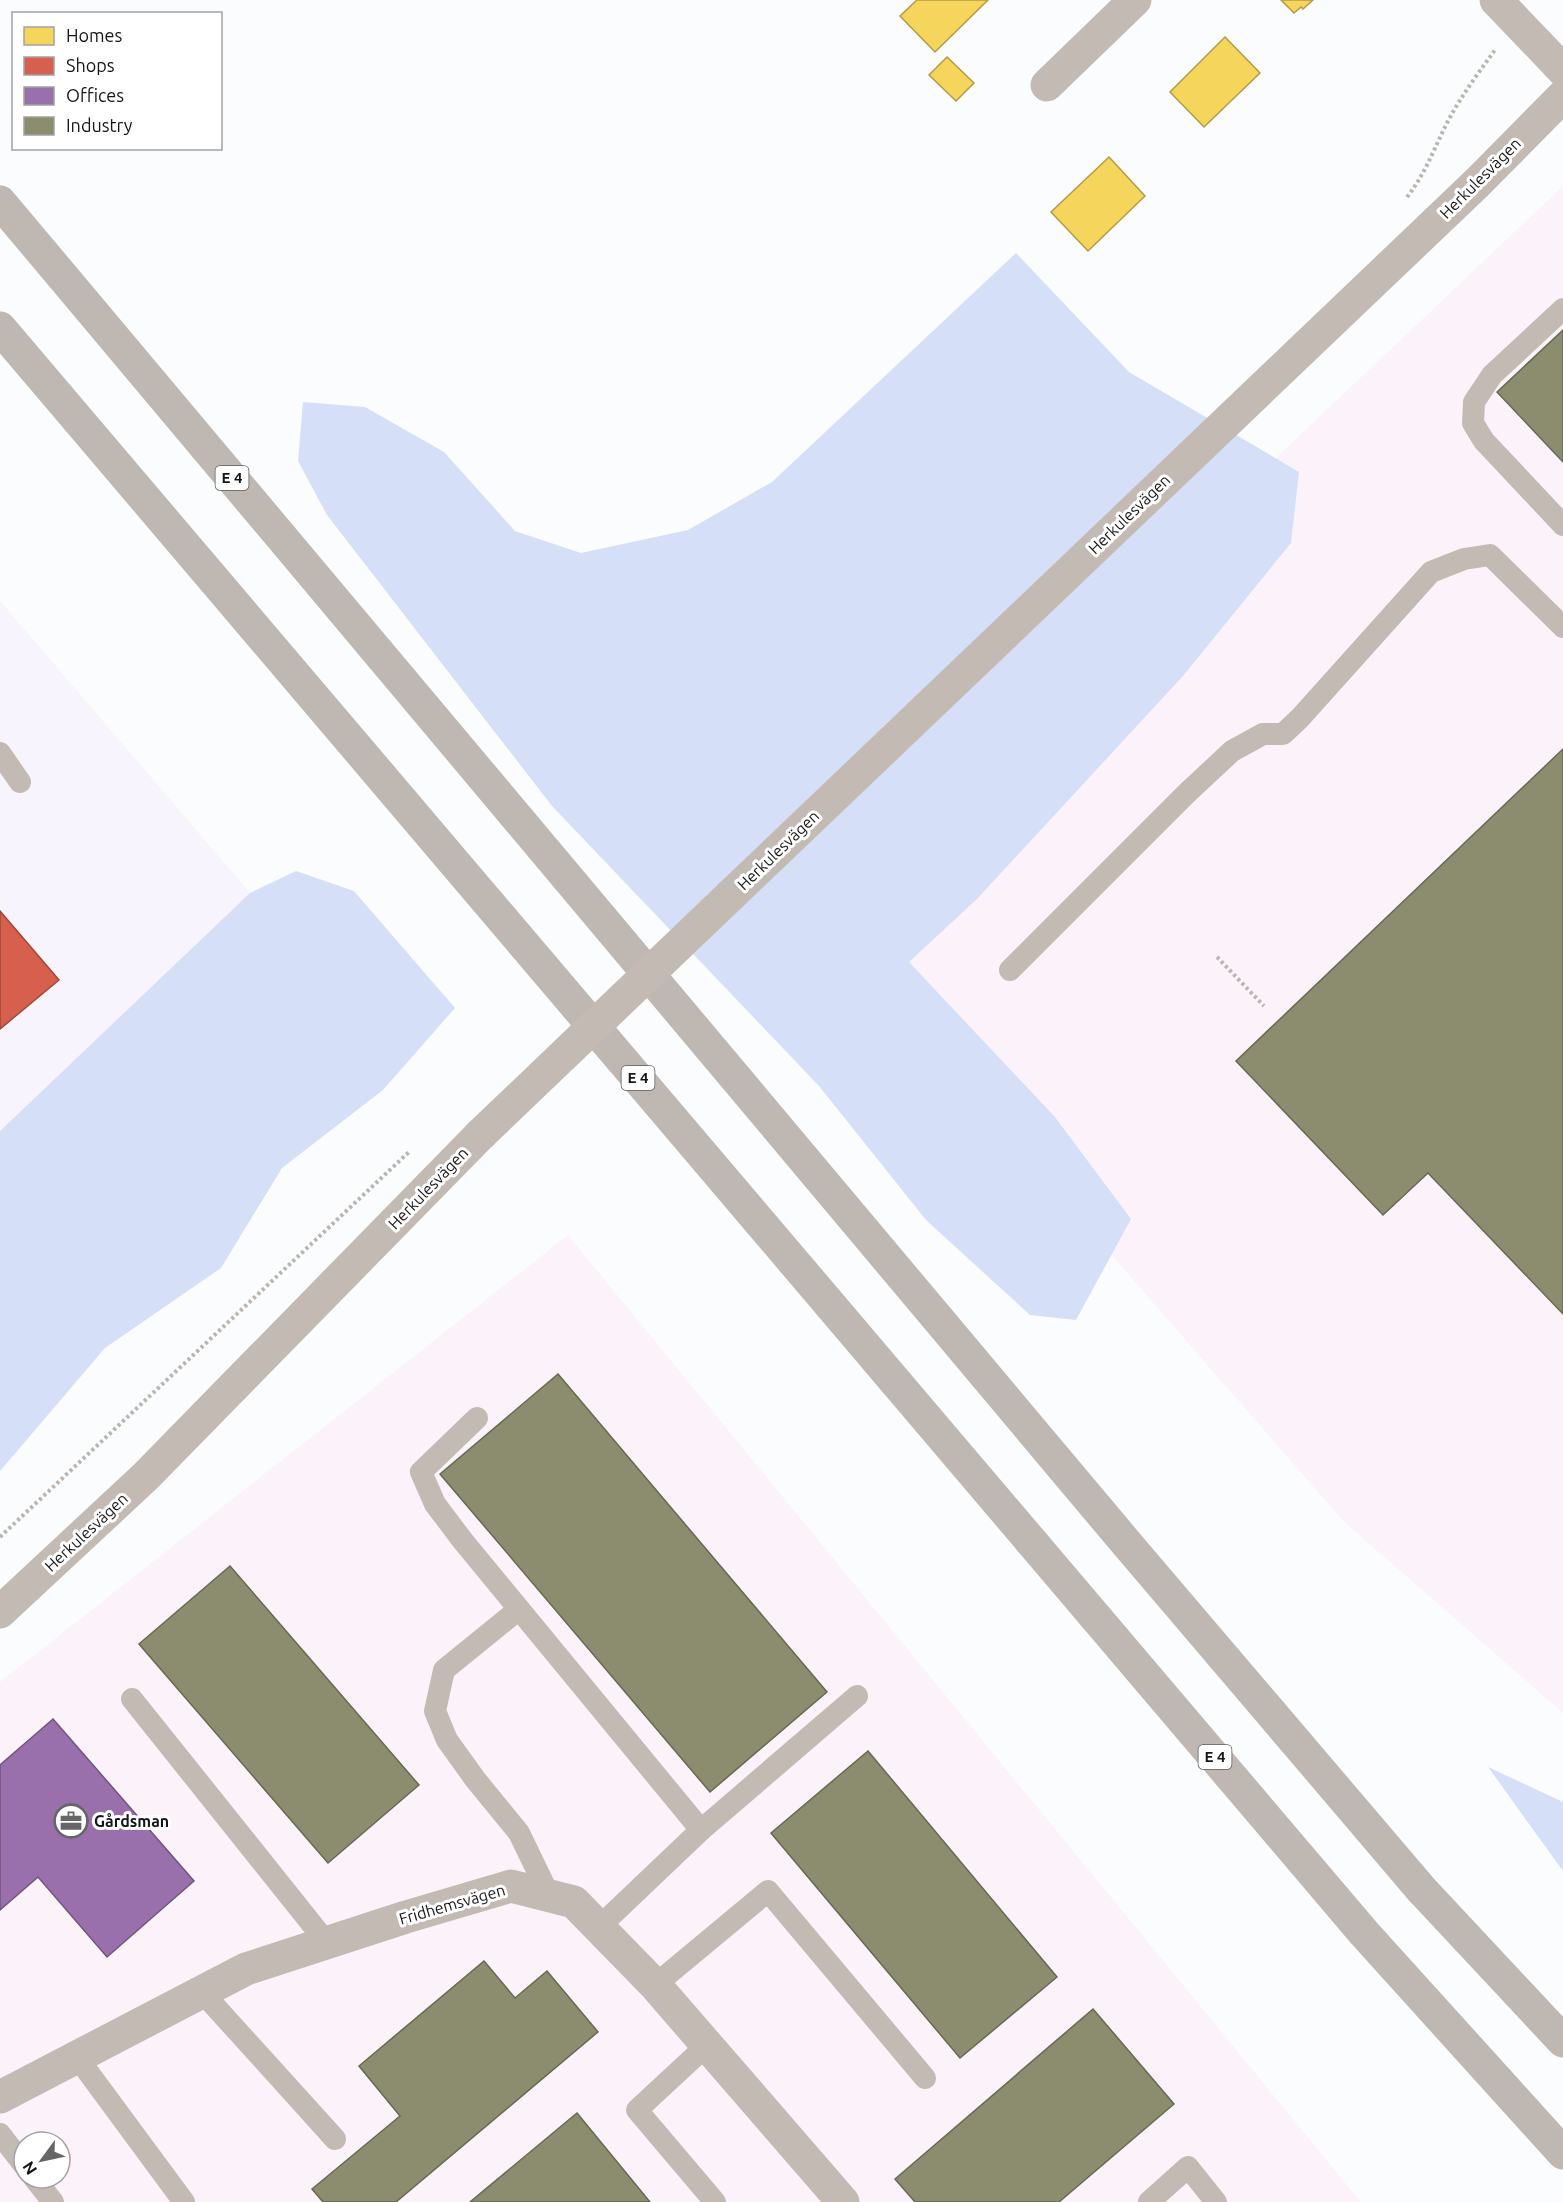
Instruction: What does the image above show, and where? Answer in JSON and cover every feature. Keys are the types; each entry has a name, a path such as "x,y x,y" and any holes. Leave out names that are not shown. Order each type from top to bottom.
{"highway":[{"name":"E 4","path":"0,202 1122,1538 1421,1889 1563,2041"},
{"name":"E 4","path":"0,328 1364,1933 1563,2153"}],"street":[{"path":"1047,85 1135,0"},
{"path":"1496,0 1563,70"},
{"name":"Herkulesvägen","path":"0,1612 146,1476 480,1135 1477,183 1563,96"},
{"name":"Fridhemsvägen","path":"0,2097 246,1969 511,1886 574,1902 655,1985 843,2202"}],"lane":[{"path":"1563,309 1492,375 1474,402 1473,423 1484,441 1563,525"},
{"path":"1010,970 1232,751 1263,734 1283,734 1300,718 1431,572 1464,559 1490,555 1563,627"},
{"path":"0,753 20,782"},
{"path":"477,1418 422,1472 435,1504 701,1830"},
{"path":"519,1609 444,1670 435,1712 447,1740 519,1833 549,1895"},
{"path":"599,1927 701,1830 857,1696"},
{"path":"132,1699 327,1943"},
{"path":"655,1985 768,1891 925,2078"},
{"path":"202,1992 335,2139"},
{"path":"707,2045 637,2110 715,2202"},
{"path":"77,2057 184,2202"},
{"path":"0,2134 12,2150"},
{"path":"1149,2202 1188,2167 1216,2202"},
{"path":"44,2190 53,2202"}],"path":[{"path":"1401,203 1425,171 1449,119 1473,79 1501,42 1519,24"},
{"path":"1217,957 1264,1006"},
{"path":"0,1537 413,1147"}],"shaded area":[{"path":"1563,186 1563,1713 1344,1522 805,903"},
{"path":"1016,253 1129,372 1299,472 1291,543 1183,676 977,899 909,962 1055,1117 1131,1219 1076,1320 1030,1315 926,1220 819,1086 552,806 327,515 298,461 303,402 365,407 444,452 515,531 581,553 688,530 772,482"},
{"path":"0,601 250,893 0,1131"},
{"path":"296,871 354,891 455,1008 383,1090 282,1168 221,1268 105,1348 0,1471 0,1131 250,893"},
{"path":"568,1235 1361,2202 0,2202 0,1682"},
{"path":"1488,1767 1563,1802 1563,1871"}],"building: Homes":[{"path":"917,0 988,0 935,52 900,16"},
{"path":"1281,0 1313,0 1294,13"},
{"path":"1225,37 1260,73 1204,127 1170,92"},
{"path":"947,57 974,83 956,101 929,75"},
{"path":"1109,157 1145,196 1088,251 1051,212"}],"building: Shops":[{"path":"0,911 59,980 0,1029"}],"building: Offices":[{"name":"Gårdsman","path":"53,1719 194,1881 107,1957 38,1877 0,1910 0,1765"}],"building: Industry":[{"path":"1563,330 1563,462 1497,392"},
{"path":"1563,749 1563,1314 1428,1173 1383,1215 1236,1061"},
{"path":"558,1374 827,1692 710,1792 440,1474"},
{"path":"230,1566 419,1785 328,1863 139,1644"},
{"path":"868,1751 1057,1977 960,2058 771,1833"},
{"path":"484,1961 515,1998 547,1971 598,2032 396,2202 323,2202 312,2189 400,2116 359,2066"},
{"path":"1093,2009 1174,2104 1059,2202 915,2202 895,2179"},
{"path":"577,2113 650,2202 470,2202"}],"place":[{"name":"Gårdsman","path":"71,1821"}]}
